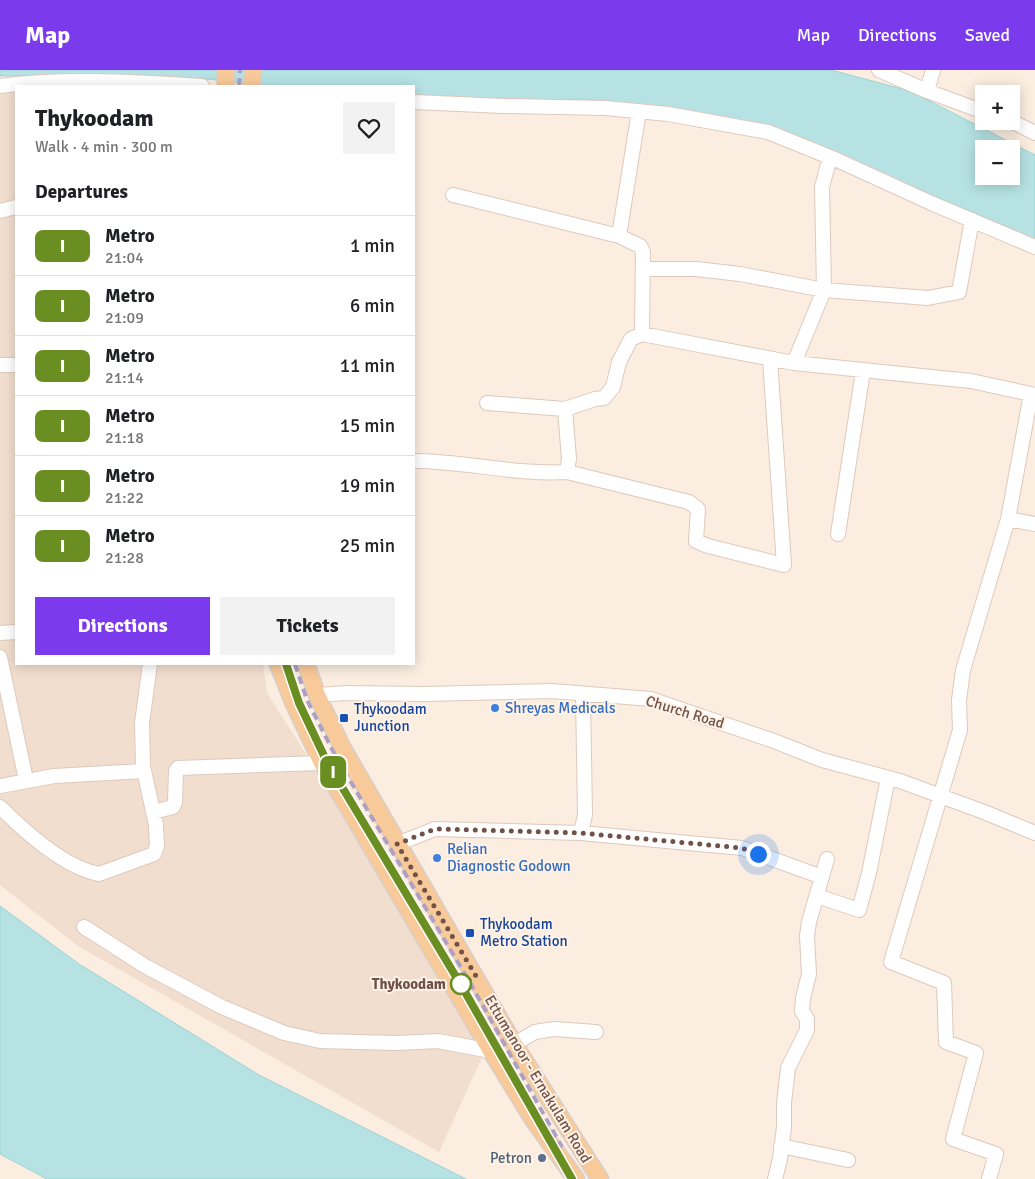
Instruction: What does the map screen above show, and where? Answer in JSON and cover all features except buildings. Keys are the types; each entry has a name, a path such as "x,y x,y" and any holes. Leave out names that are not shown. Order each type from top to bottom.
{"main road":[{"path":"226,70 226,85"},
{"path":"252,85 253,70"},
{"path":"278,665 294,704 322,763 412,913 491,1051 534,1121 576,1179"},
{"name":"Ettumanoor - Ernakulam Road","path":"306,665 317,695 342,748 514,1044 600,1179"}],"street":[{"path":"879,70 927,91 975,109"},
{"path":"927,91 933,70"},
{"path":"0,86 31,82 158,85"},
{"path":"415,102 605,108 668,114 768,132 830,156 1035,247"},
{"path":"619,236 639,111"},
{"path":"1020,126 1035,133"},
{"path":"794,363 824,290 822,187 830,156"},
{"path":"453,195 619,236 640,246 643,252 642,334"},
{"path":"0,211 15,207"},
{"path":"643,269 696,269 740,274 824,290 928,298 959,292 972,220"},
{"path":"487,404 565,409 604,398 613,386 619,362 632,340 642,334 794,363 971,381 1033,395 1008,519 963,670 959,700 960,730 891,962 944,983 946,1042 976,1053 953,1139 996,1154 988,1179"},
{"path":"415,460 448,462 541,474 567,472 689,502 698,509 696,541 708,546 784,565 770,359"},
{"path":"0,365 15,365"},
{"path":"838,534 863,371"},
{"path":"565,409 569,459 567,472"},
{"path":"1008,519 1035,524"},
{"path":"0,633 15,632"},
{"path":"0,657 26,780"},
{"path":"0,807 40,843 89,872 99,874 154,854 157,846 156,824 144,771 142,723 150,665"},
{"name":"Church Road","path":"317,695 552,691 651,699 774,741 822,760 888,778 940,796 1035,833"},
{"path":"581,833 585,815 583,694"},
{"path":"153,812 173,807 175,802 176,771 178,768 322,763"},
{"path":"0,786 54,776 144,771"},
{"path":"817,896 859,910 869,873 888,778"},
{"path":"397,844 435,829 581,833 742,848 822,877"},
{"path":"775,1179 781,1146 788,1068 807,1030 807,1019 802,1011 809,974 808,922 827,859"},
{"path":"84,927 145,966 222,1007 284,1033 320,1041 396,1043 438,1041 491,1051"},
{"path":"514,1044 535,1032 554,1029 596,1032"},
{"path":"781,1146 848,1160"}],"shaded area":[{"path":"15,92 15,665 263,665 267,693 489,1042 439,1152 78,946 0,885 0,94"}],"water":[{"path":"0,70 831,70 910,91 975,124 975,130 986,130 1006,140 975,140 975,185 1020,185 1020,147 1035,155 1035,239 871,169 673,110 585,99 497,102 415,100 415,85 253,85 208,79 96,75 0,76"},
{"path":"0,906 79,964 259,1075 466,1179 47,1179 0,1154"}],"railway":[{"path":"239,85 240,70"},
{"path":"286,665 299,703 327,761 461,985 572,1179"},
{"path":"295,665 307,700 336,757 469,981 562,1147"}],"metro line":[{"name":"I","path":"286,665 299,703 327,762 461,985 572,1179"}],"place":[{"name":"Shreyas Medicals","path":"495,708"},
{"name":"Thykoodam Junction","path":"344,718"},
{"name":"Relian Diagnostic Godown","path":"437,858"},
{"name":"Thykoodam Metro Station","path":"470,933"},
{"name":"Thykoodam","path":"461,984"},
{"name":"Petron","path":"542,1158"}],"route":[{"path":"461,984 476,976 397,844 435,829 581,833 742,848 758,854"}]}
